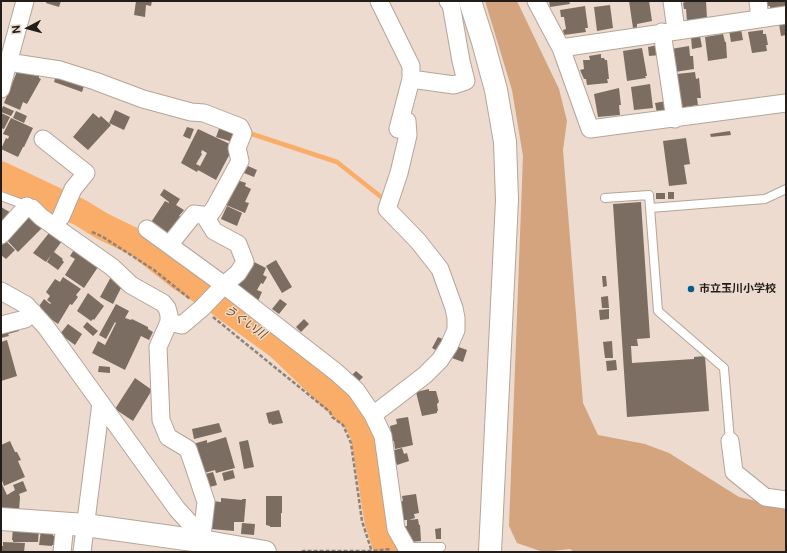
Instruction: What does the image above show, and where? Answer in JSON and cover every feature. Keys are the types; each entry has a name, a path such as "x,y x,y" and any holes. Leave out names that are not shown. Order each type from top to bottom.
{"street":[{"path":"1,89 25,1"},
{"path":"373,415 425,375 440,360 449,346 456,330 454,308 440,269 418,241 387,209 399,173 408,135 407,121 399,126 411,79 411,66 379,1"},
{"path":"536,1 561,48 590,129 675,119 786,103"},
{"path":"672,1 669,31 675,119"},
{"path":"758,1 760,19"},
{"path":"411,79 454,85 466,81 461,61 457,2"},
{"path":"457,2 484,42 496,90 505,142 507,200 490,552"},
{"path":"561,48 669,31 786,16"},
{"path":"8,62 60,70 143,99 191,112 204,113 240,127 243,133 237,148 240,161 215,207 206,218 214,231 238,244 245,262 238,273 182,325 169,322"},
{"path":"43,139 86,173 73,190 61,217"},
{"path":"1,235 30,207 41,217 112,267 131,285 163,303 167,308 169,322 158,347 161,420 168,437 188,449 206,502 216,544"},
{"path":"170,244 194,214 209,216"},
{"path":"147,229 170,244 224,285 336,372 356,390 373,415 383,436 396,529 407,550"},
{"path":"1,291 26,305 46,327 177,509 216,544"},
{"path":"1,325 25,319 33,312"},
{"path":"62,552 75,525 101,403"},
{"path":"730,441 734,472 765,497 786,500"},
{"path":"1,519 75,525 265,552"},
{"path":"75,525 82,552"}],"lane":[{"path":"650,208 765,199 786,189"},
{"path":"605,198 649,195 658,311 724,368 730,441"},
{"path":"1,196 61,217"},
{"path":"407,550 441,547"}],"path":[{"path":"89,231 103,237 154,270 330,412 332,417 343,425 351,443 362,521 372,551 302,552"}],"shaded area":[{"path":"485,1 517,1 559,89 567,121 563,150 583,403 598,435 645,444 669,453 739,497 786,508 786,552 574,552 570,549 543,552 517,543 509,526 523,156 512,90"}],"building":[{"path":"46,1 61,1 59,7 46,3"},
{"path":"136,1 152,1 151,6 146,5 145,17 134,15"},
{"path":"549,1 569,1 570,4 550,7"},
{"path":"629,1 649,1 652,21 637,24 637,28 633,28"},
{"path":"685,1 706,1 707,18 687,21 686,9 684,9 683,3"},
{"path":"765,1 786,1 786,8 770,10 770,6 766,6"},
{"path":"610,5 613,28 597,31 594,7"},
{"path":"585,6 588,28 585,28 586,32 564,35 563,30 566,29 564,17 561,17 560,10"},
{"path":"786,23 786,35 781,36 779,24"},
{"path":"741,29 743,40 731,42 729,30"},
{"path":"763,30 763,34 766,34 768,45 766,45 767,51 752,53 748,32"},
{"path":"723,34 726,42 727,58 708,61 705,37"},
{"path":"700,36 702,47 692,49 691,37"},
{"path":"658,45 660,55 649,56 648,47"},
{"path":"689,46 690,56 693,56 694,69 675,72 671,49"},
{"path":"642,48 647,76 645,76 646,78 627,81 623,51"},
{"path":"601,54 601,58 607,60 608,83 587,85 586,79 584,79 580,70 584,69 583,60 590,60 589,56"},
{"path":"18,69 39,75 39,78 41,79 27,104 23,102 20,110 4,103"},
{"path":"695,72 696,79 699,78 701,98 697,98 698,105 680,108 676,77 677,74"},
{"path":"56,76 85,83 82,92 54,82"},
{"path":"650,84 653,108 634,110 631,87"},
{"path":"619,88 621,105 619,105 620,115 598,117 594,94"},
{"path":"667,101 669,111 657,113 655,103"},
{"path":"3,106 14,111 11,116 1,112"},
{"path":"115,110 130,117 124,130 109,123"},
{"path":"16,111 27,116 24,123 13,118"},
{"path":"1,113 10,117 4,129 1,128"},
{"path":"93,113 99,118 101,116 111,125 88,150 73,137"},
{"path":"11,118 33,128 18,157 1,149 6,138 8,139 9,136 3,134"},
{"path":"220,126 239,133 236,143 216,137"},
{"path":"187,127 194,129 190,139 183,136"},
{"path":"198,129 234,146 216,180 181,163","holes":["202,150 207,153 198,170 200,166 196,164 202,154"]},
{"path":"730,131 731,135 711,137 710,134"},
{"path":"686,138 690,164 684,165 687,184 669,186 663,141"},
{"path":"248,166 257,170 254,177 244,173"},
{"path":"237,180 246,183 245,186 251,189 245,202 249,203 245,213 226,205"},
{"path":"164,189 180,199 176,205 184,210 179,216 182,218 168,240 148,227 165,201 169,203 160,195"},
{"path":"668,192 674,192 674,199 668,199"},
{"path":"656,193 665,193 665,199 656,199"},
{"path":"641,202 650,338 637,339 638,346 631,346 632,363 694,359 694,357 705,356 709,411 627,417 613,204"},
{"path":"227,206 242,213 237,226 221,219"},
{"path":"1,207 13,214 7,223 1,220"},
{"path":"25,210 44,226 18,252 3,236"},
{"path":"49,233 62,241 54,252 63,259 62,260 64,262 58,270 47,262 51,255 46,262 33,253"},
{"path":"6,241 15,250 6,259 1,255 1,246"},
{"path":"77,245 98,267 84,288 65,275 75,259 70,256"},
{"path":"250,260 266,268 263,275 267,277 257,290 262,292 258,301 248,296 249,293 237,287"},
{"path":"276,260 292,287 282,293 266,266"},
{"path":"112,275 124,282 113,304 100,297"},
{"path":"602,276 606,276 607,286 603,287"},
{"path":"63,277 81,289 76,295 78,297 72,305 70,304 58,324 37,309 44,299 50,304 51,303 47,300 50,296 46,292 55,279 60,282"},
{"path":"88,293 104,306 94,320 93,319 91,321 77,311"},
{"path":"608,296 609,308 602,308 601,297"},
{"path":"280,299 287,304 279,314 272,309"},
{"path":"116,304 129,311 125,318 132,319 148,327 148,329 153,332 149,340 141,336 125,370 92,353 98,341 105,345 116,323 115,322 106,339 99,335"},
{"path":"609,309 609,319 600,320 599,310"},
{"path":"304,319 309,324 301,332 296,327"},
{"path":"17,322 19,331 1,338 1,326"},
{"path":"87,322 98,331 93,336 83,327"},
{"path":"68,324 82,334 75,345 60,334"},
{"path":"438,337 445,340 439,352 432,348"},
{"path":"7,340 17,376 1,381 1,342"},
{"path":"612,341 613,358 605,358 603,342"},
{"path":"456,346 467,350 463,362 452,358"},
{"path":"616,360 617,370 607,371 606,361"},
{"path":"99,366 110,367 110,373 98,372"},
{"path":"356,371 363,377 357,383 350,377"},
{"path":"135,378 152,390 133,421 115,409"},
{"path":"429,389 429,391 436,391 439,402 437,404 438,411 437,413 422,416 416,392"},
{"path":"279,410 283,423 272,425 271,423 269,424 266,413"},
{"path":"408,417 413,445 395,449 394,441 390,442 388,433 391,432 390,426 397,424 396,419"},
{"path":"219,423 222,432 194,439 192,429"},
{"path":"226,437 235,468 216,473 215,470 201,474 193,444 207,440 207,443"},
{"path":"248,440 254,467 244,469 239,442"},
{"path":"10,441 21,460 18,461 25,477 4,486 1,478 1,445"},
{"path":"402,448 404,454 407,453 409,461 397,465 391,451"},
{"path":"233,470 235,478 224,481 222,473"},
{"path":"213,472 217,485 206,488 202,475"},
{"path":"23,481 27,491 19,494 19,511 1,511 1,482 7,495 15,490 13,485"},
{"path":"416,494 419,513 414,514 415,518 409,520 418,519 421,541 409,542 403,526 407,526 407,520 402,520 399,501 403,501 402,496"},
{"path":"266,496 282,496 281,527 270,527 266,525"},
{"path":"221,498 246,499 244,522 234,522 234,531 211,529 213,501 221,502"},
{"path":"242,523 255,524 254,535 241,534"},
{"path":"13,528 39,529 38,542 13,542"},
{"path":"441,528 441,539 436,539 435,529"},
{"path":"41,530 54,532 53,536 58,537 57,545 39,545"},
{"path":"3,542 25,543 24,552 1,552"}],"waterway":[{"path":"246,132 337,162 385,200 386,199"},
{"name":"うぐい川","path":"1,175 81,213 102,226 137,243 180,277 220,303 279,346 358,422 364,435 378,521 388,552"},
{"path":"364,435 376,429"}],"place":[{"name":"市立玉川小学校","path":"691,289"}]}
